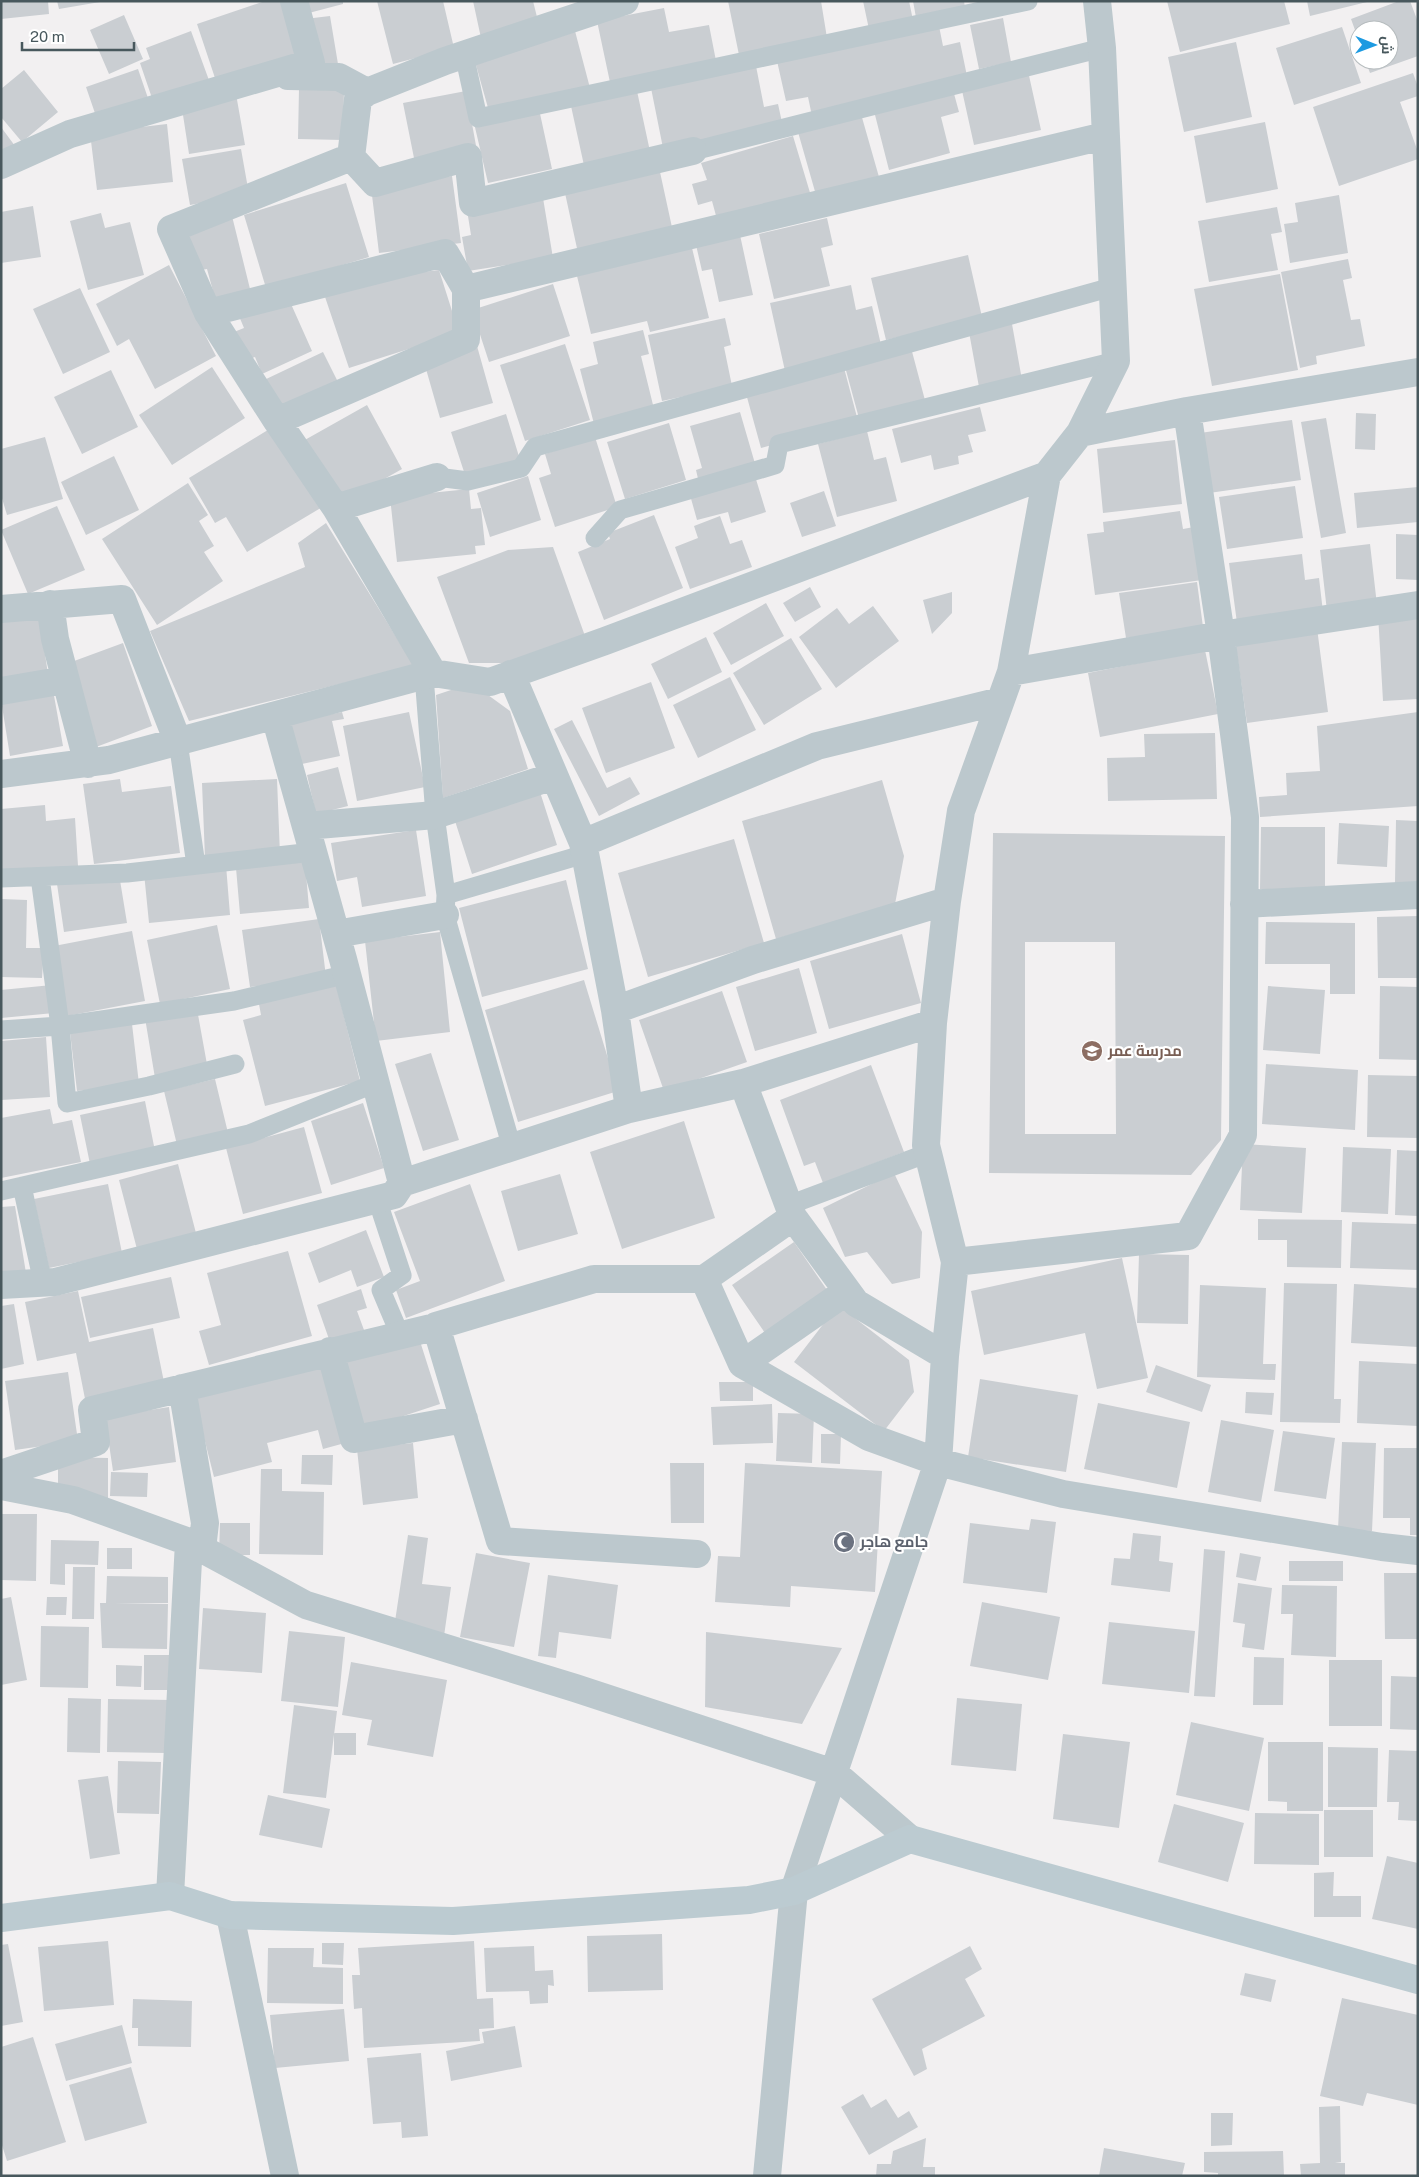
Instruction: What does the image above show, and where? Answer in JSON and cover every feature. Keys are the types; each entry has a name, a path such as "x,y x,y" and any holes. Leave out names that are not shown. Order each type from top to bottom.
{"street":[{"path":"1,165 70,134 311,63 294,1"},
{"path":"625,1 464,54 367,92 358,99 351,157 375,183 468,157 473,203 693,151"},
{"path":"768,2176 794,1891 938,1462 945,1356 955,1262 926,1145 933,1023 947,901 961,811 1011,672 1047,475 1080,433 1116,361 1104,136 1102,48 1097,1"},
{"path":"270,75 339,77 367,92"},
{"path":"466,289 1104,136"},
{"path":"351,157 171,229 208,313 277,422 336,508 428,674"},
{"path":"208,313 445,253 466,289 466,340 277,422"},
{"path":"1080,433 1187,411 1418,372"},
{"path":"955,1262 1188,1236 1243,1135 1244,817 1222,635 1187,411"},
{"path":"1,774 109,760 428,674 490,682 605,641 1047,475"},
{"path":"336,508 437,477"},
{"path":"1,609 122,599 178,742"},
{"path":"50,604 54,639 88,764"},
{"path":"1011,672 1222,635 1418,605"},
{"path":"511,674 584,849 615,1010 628,1109"},
{"path":"1,690 65,680"},
{"path":"584,849 817,746 1000,701"},
{"path":"275,716 348,974 402,1183"},
{"path":"306,826 435,815 554,776"},
{"path":"1244,904 1418,895"},
{"path":"615,1010 753,960 947,901"},
{"path":"336,934 445,905"},
{"path":"1,1285 55,1282 394,1195 402,1183 628,1109 743,1082 933,1023"},
{"path":"743,1082 791,1211 847,1291 856,1303 945,1356"},
{"path":"697,1554 500,1541 436,1326 594,1279 704,1279 791,1211"},
{"path":"704,1279 742,1364 869,1437 938,1462 1063,1494 1373,1546 1418,1550"},
{"path":"742,1364 847,1291"},
{"path":"1,1474 96,1442 92,1410 443,1324"},
{"path":"330,1351 354,1439 464,1419"},
{"path":"170,1896 196,1546 206,1523 182,1388"},
{"path":"1,1486 73,1500 196,1546 306,1605 575,1688 834,1773 910,1839 1418,1980"},
{"path":"1,1918 170,1896 230,1915 453,1921 748,1900 794,1891 910,1839"},
{"path":"230,1915 285,2176"}],"lane":[{"path":"464,54 478,118 1028,1"},
{"path":"693,151 1102,48"},
{"path":"437,477 468,482 521,468 535,447 1112,287"},
{"path":"595,538 620,510 775,466 779,444 1116,361"},
{"path":"428,674 435,815 445,905 512,1148"},
{"path":"178,742 196,865"},
{"path":"445,905 584,849"},
{"path":"1,878 127,873 314,852"},
{"path":"40,876 60,1026 67,1103 235,1064"},
{"path":"1,1030 60,1026 234,1001 348,974"},
{"path":"1,1191 248,1134 376,1083"},
{"path":"791,1211 928,1153"},
{"path":"22,1186 43,1283"},
{"path":"377,1199 402,1274 382,1290 400,1335"}],"building":[{"path":"1,1 48,1 49,14 1,19"},
{"path":"57,1 100,1 100,2 59,9"},
{"path":"265,1 285,1 302,52 216,81 197,24"},
{"path":"301,1 343,1 343,4 305,14"},
{"path":"377,1 443,1 454,48 393,64"},
{"path":"473,1 533,1 539,25 481,38"},
{"path":"728,1 821,1 827,38 739,55"},
{"path":"863,1 909,1 914,25 870,34"},
{"path":"913,1 964,1 966,14 917,23"},
{"path":"1167,1 1284,1 1290,24 1180,52"},
{"path":"1307,1 1367,1 1367,2 1310,16"},
{"path":"1399,1 1410,1 1418,22 1418,56 1399,63 1399,20 1351,19"},
{"path":"664,8 669,32 709,25 717,66 611,87 597,21"},
{"path":"124,15 143,59 109,74 90,30"},
{"path":"330,16 338,64 313,68 305,19"},
{"path":"1003,18 1011,62 979,69 970,25"},
{"path":"939,26 943,46 960,42 968,81 812,116 808,97 786,101 777,61"},
{"path":"1342,27 1349,48 1349,70 1357,70 1361,83 1294,105 1276,48"},
{"path":"191,31 210,83 154,104 140,63 150,59 146,48"},
{"path":"575,31 590,88 490,115 474,58"},
{"path":"1236,42 1252,117 1184,132 1168,57"},
{"path":"756,66 764,107 778,104 783,127 664,153 651,88"},
{"path":"138,69 150,104 98,122 86,87"},
{"path":"24,70 58,112 22,142 1,117 1,89"},
{"path":"1028,71 1041,130 974,145 961,86"},
{"path":"1413,73 1418,87 1418,96 1400,102 1418,152 1418,159 1339,186 1313,107"},
{"path":"299,89 344,89 343,140 298,139"},
{"path":"953,90 959,112 941,117 950,153 889,170 874,111"},
{"path":"466,91 477,151 415,163 403,103"},
{"path":"637,91 651,156 585,170 571,106"},
{"path":"236,94 245,145 189,154 181,102"},
{"path":"539,109 552,169 488,183 474,123"},
{"path":"861,114 879,177 816,195 798,132"},
{"path":"1265,122 1278,189 1206,203 1194,136"},
{"path":"167,124 173,182 97,190 90,133"},
{"path":"1,127 15,146 1,156"},
{"path":"793,136 811,196 718,223 712,201 698,205 692,184 707,180 701,163"},
{"path":"241,149 249,194 190,205 182,159"},
{"path":"660,172 673,232 578,253 565,193"},
{"path":"452,176 461,243 379,253 371,187"},
{"path":"346,183 369,257 266,288 244,215"},
{"path":"1339,195 1348,253 1290,263 1284,224 1298,222 1295,203"},
{"path":"543,198 553,258 468,271 462,237 471,235 467,210"},
{"path":"33,206 41,257 1,263 1,212"},
{"path":"1277,207 1282,232 1271,234 1278,270 1209,282 1198,221"},
{"path":"101,213 105,228 130,222 144,275 88,290 70,221"},
{"path":"232,216 251,293 216,302 207,269 196,271 185,228"},
{"path":"827,218 833,245 821,248 830,286 774,299 759,234"},
{"path":"740,235 753,295 719,302 712,269 702,271 696,245"},
{"path":"692,248 709,318 650,332 647,321 591,334 577,276"},
{"path":"968,255 982,317 886,340 871,278"},
{"path":"1348,259 1352,278 1343,280 1351,320 1360,319 1365,346 1316,356 1317,364 1300,368 1281,272"},
{"path":"169,265 216,356 155,389 129,339 117,346 96,304"},
{"path":"439,270 459,333 349,368 322,288 367,279"},
{"path":"1280,274 1298,370 1212,386 1194,289"},
{"path":"553,284 570,336 489,362 472,310"},
{"path":"851,285 856,310 872,306 882,349 785,371 770,303"},
{"path":"80,288 110,352 63,374 33,309"},
{"path":"287,295 312,351 262,374 255,357 241,362 229,334 244,328 239,316"},
{"path":"725,318 731,345 724,347 732,386 662,401 648,335"},
{"path":"1012,324 1022,380 979,387 969,332"},
{"path":"643,330 649,354 641,356 654,409 594,424 580,369 598,364 593,342"},
{"path":"565,344 590,420 525,441 500,365"},
{"path":"910,344 926,404 860,422 844,363"},
{"path":"477,346 493,403 440,418 424,362"},
{"path":"323,352 339,384 276,413 262,381"},
{"path":"843,364 858,421 761,448 745,390"},
{"path":"212,367 245,418 172,465 139,415"},
{"path":"111,370 138,427 82,454 54,397"},
{"path":"367,405 402,469 338,505 303,441"},
{"path":"980,407 986,431 968,435 973,452 958,456 959,464 934,470 931,455 901,463 892,429"},
{"path":"740,412 756,467 699,483 696,470 702,468 690,426"},
{"path":"1356,413 1376,414 1375,450 1355,449"},
{"path":"506,414 521,463 467,481 451,432"},
{"path":"1326,418 1346,533 1321,538 1301,422"},
{"path":"1292,420 1301,480 1209,493 1200,433"},
{"path":"669,423 686,480 625,499 607,442"},
{"path":"276,425 324,506 247,552 226,517 215,523 189,478"},
{"path":"867,431 874,460 886,457 897,501 837,517 818,444"},
{"path":"45,437 63,499 7,515 1,495 1,449"},
{"path":"595,437 617,507 555,527 539,478 551,474 545,454"},
{"path":"1175,440 1182,504 1103,513 1097,449"},
{"path":"114,456 139,510 86,535 61,482"},
{"path":"528,476 541,520 490,537 477,493"},
{"path":"755,476 766,512 731,523 728,512 697,520 690,495"},
{"path":"188,483 208,515 199,521 214,546 204,552 223,581 157,625 102,539"},
{"path":"1295,486 1303,538 1227,549 1219,497"},
{"path":"1418,487 1418,522 1357,528 1354,493"},
{"path":"469,489 471,509 481,508 485,545 475,546 476,554 397,562 390,497"},
{"path":"824,491 836,526 802,537 790,503"},
{"path":"57,506 85,570 28,594 1,530"},
{"path":"1180,511 1183,529 1194,527 1202,580 1095,595 1087,534 1104,532 1103,522"},
{"path":"654,515 683,588 604,620 578,552 610,539 608,533"},
{"path":"720,516 730,544 742,540 752,567 690,589 675,547 698,538 694,526"},
{"path":"326,523 414,666 189,721 150,631 305,567 298,543"},
{"path":"1396,534 1418,535 1418,580 1396,579"},
{"path":"1370,544 1377,605 1327,611 1320,550"},
{"path":"553,547 585,636 513,663 469,663 437,577 508,550"},
{"path":"1302,554 1305,580 1319,578 1323,612 1237,623 1229,563"},
{"path":"1197,582 1203,627 1126,638 1119,593"},
{"path":"810,587 821,607 795,622 783,603"},
{"path":"952,592 952,613 932,634 923,600"},
{"path":"766,603 784,636 731,665 713,633"},
{"path":"873,606 899,641 836,688 799,637 837,608 849,624"},
{"path":"1418,612 1418,699 1383,701 1378,614"},
{"path":"39,615 48,674 1,681 1,621"},
{"path":"1317,628 1328,712 1247,723 1235,640"},
{"path":"706,637 722,672 668,699 651,664"},
{"path":"791,638 822,689 764,725 733,673"},
{"path":"123,643 152,726 96,747 66,664"},
{"path":"1205,650 1218,714 1100,737 1088,673"},
{"path":"730,677 756,730 698,758 673,705"},
{"path":"651,682 675,748 606,773 582,708"},
{"path":"460,687 488,695 510,711 528,769 443,798 436,695"},
{"path":"53,690 63,746 10,756 1,700"},
{"path":"342,712 344,719 332,721 340,756 297,765 288,723"},
{"path":"409,712 425,787 357,801 343,726"},
{"path":"1418,712 1418,806 1260,817 1259,797 1287,795 1286,773 1320,771 1317,726"},
{"path":"572,720 607,788 630,777 640,794 599,816 554,729"},
{"path":"1215,733 1217,799 1108,801 1107,758 1145,757 1144,734"},
{"path":"338,767 348,806 316,814 307,775"},
{"path":"120,779 122,792 171,786 180,853 94,864 83,784"},
{"path":"277,779 280,855 205,858 202,783"},
{"path":"882,780 904,856 895,904 776,939 742,821"},
{"path":"540,792 557,845 472,874 455,821"},
{"path":"45,805 46,821 75,818 78,866 1,871 1,809"},
{"path":"1396,820 1418,821 1418,884 1395,883"},
{"path":"1339,823 1389,826 1387,867 1337,864"},
{"path":"1261,827 1325,827 1325,889 1260,889"},
{"path":"416,830 426,896 362,907 357,877 337,881 331,843"},
{"path":"993,833 1225,836 1221,1140 1191,1175 989,1173","holes":["1025,942 1115,942 1116,1134 1025,1134"]},
{"path":"734,839 764,943 648,977 618,873"},
{"path":"305,862 309,908 240,914 236,868"},
{"path":"226,865 230,915 149,923 144,873"},
{"path":"119,874 127,923 64,932 57,884"},
{"path":"566,880 588,969 482,997 459,908"},
{"path":"1,899 27,900 26,948 44,948 42,978 1,977"},
{"path":"1418,916 1418,978 1378,978 1377,917"},
{"path":"319,919 326,977 250,987 242,930"},
{"path":"1266,922 1355,923 1355,994 1330,994 1330,964 1265,964"},
{"path":"217,925 230,989 160,1004 147,940"},
{"path":"132,931 145,1001 67,1016 54,946"},
{"path":"440,932 450,1032 376,1041 365,941"},
{"path":"902,934 921,1003 829,1029 810,961"},
{"path":"799,968 817,1033 755,1051 736,987"},
{"path":"584,980 618,1091 518,1122 485,1010"},
{"path":"336,984 360,1081 265,1106 243,1020 261,1015 259,1004"},
{"path":"52,985 54,1013 1,1018 1,990"},
{"path":"1268,986 1325,990 1320,1054 1263,1050"},
{"path":"1380,986 1418,987 1418,1060 1379,1059"},
{"path":"722,991 747,1062 664,1091 639,1020"},
{"path":"197,1009 208,1070 155,1078 145,1018"},
{"path":"132,1024 139,1084 77,1091 70,1032"},
{"path":"46,1037 50,1097 1,1100 1,1041"},
{"path":"431,1053 459,1140 423,1151 395,1064"},
{"path":"1266,1064 1358,1070 1355,1130 1262,1124"},
{"path":"871,1065 904,1152 823,1183 815,1162 804,1166 780,1100"},
{"path":"1368,1075 1418,1076 1418,1138 1367,1137"},
{"path":"215,1079 229,1137 178,1149 164,1091"},
{"path":"145,1101 155,1151 90,1164 80,1115"},
{"path":"363,1103 384,1168 331,1185 311,1121"},
{"path":"50,1109 53,1124 72,1120 81,1162 1,1178 1,1118"},
{"path":"684,1121 715,1218 622,1249 590,1152"},
{"path":"304,1127 322,1193 243,1214 226,1148"},
{"path":"1243,1144 1306,1148 1302,1213 1240,1210"},
{"path":"1343,1147 1391,1149 1388,1214 1341,1212"},
{"path":"1397,1150 1418,1151 1418,1216 1395,1215"},
{"path":"178,1164 197,1237 138,1253 119,1180"},
{"path":"894,1173 922,1232 920,1278 892,1284 867,1252 845,1257 823,1208"},
{"path":"560,1174 578,1234 518,1251 501,1191"},
{"path":"108,1184 122,1253 49,1268 34,1199"},
{"path":"470,1184 505,1281 406,1318 396,1290 420,1281 394,1212"},
{"path":"15,1206 26,1273 1,1274 1,1207"},
{"path":"1258,1219 1342,1220 1341,1268 1287,1267 1287,1240 1258,1240"},
{"path":"1352,1222 1418,1224 1418,1270 1350,1268"},
{"path":"366,1230 384,1277 357,1287 351,1270 319,1283 308,1253"},
{"path":"794,1242 827,1290 765,1333 732,1285"},
{"path":"288,1251 312,1336 209,1365 199,1331 221,1325 207,1273"},
{"path":"1139,1254 1189,1255 1188,1324 1137,1323"},
{"path":"1122,1258 1148,1378 1097,1389 1085,1333 984,1355 971,1291"},
{"path":"171,1277 180,1318 90,1338 81,1297"},
{"path":"1284,1283 1337,1284 1334,1399 1341,1399 1340,1423 1280,1422"},
{"path":"1354,1284 1418,1288 1418,1347 1351,1343"},
{"path":"1200,1285 1266,1288 1263,1364 1276,1364 1275,1380 1197,1377"},
{"path":"361,1289 367,1308 357,1311 364,1330 330,1342 317,1305"},
{"path":"78,1291 89,1342 153,1328 165,1387 86,1404 76,1353 37,1361 25,1302"},
{"path":"14,1304 24,1364 1,1369 1,1306"},
{"path":"838,1305 909,1360 914,1392 884,1431 794,1362"},
{"path":"419,1338 440,1404 364,1429 343,1362"},
{"path":"1359,1361 1418,1364 1418,1426 1357,1423"},
{"path":"325,1365 345,1443 323,1449 318,1430 267,1443 272,1462 214,1477 194,1398"},
{"path":"1156,1365 1211,1385 1202,1412 1146,1392"},
{"path":"68,1372 78,1441 15,1450 5,1381"},
{"path":"980,1379 1078,1395 1066,1472 968,1457"},
{"path":"719,1382 753,1382 753,1401 720,1401"},
{"path":"1246,1392 1274,1393 1272,1415 1245,1413"},
{"path":"1098,1403 1190,1422 1177,1488 1084,1469"},
{"path":"772,1404 773,1443 713,1445 711,1407"},
{"path":"169,1407 176,1462 113,1471 105,1417"},
{"path":"778,1413 814,1414 812,1463 776,1461"},
{"path":"1221,1420 1274,1430 1261,1502 1208,1492"},
{"path":"1283,1431 1335,1438 1326,1499 1274,1491"},
{"path":"821,1434 841,1434 840,1464 821,1463"},
{"path":"1342,1442 1376,1443 1372,1531 1338,1530"},
{"path":"413,1443 418,1498 363,1505 357,1449"},
{"path":"1384,1448 1418,1448 1418,1535 1410,1535 1410,1518 1383,1518"},
{"path":"302,1455 333,1455 332,1485 301,1484"},
{"path":"58,1457 108,1458 108,1499 58,1493"},
{"path":"670,1463 704,1463 704,1523 671,1523"},
{"path":"745,1463 882,1471 875,1592 791,1586 790,1607 715,1602 718,1556 740,1557"},
{"path":"261,1469 282,1469 282,1491 324,1492 323,1555 259,1554"},
{"path":"111,1472 148,1473 147,1497 110,1496"},
{"path":"1,1514 37,1514 36,1581 1,1580"},
{"path":"1031,1519 1056,1522 1047,1593 963,1583 970,1523 1029,1530"},
{"path":"220,1523 250,1523 250,1555 219,1555"},
{"path":"1133,1533 1161,1536 1159,1561 1173,1563 1170,1592 1111,1585 1114,1558 1130,1559"},
{"path":"408,1535 428,1538 422,1584 451,1587 444,1636 394,1628"},
{"path":"51,1540 99,1541 98,1565 65,1564 65,1585 50,1584"},
{"path":"107,1548 132,1548 132,1569 107,1569"},
{"path":"1204,1549 1225,1551 1215,1697 1194,1696"},
{"path":"476,1553 530,1563 514,1647 460,1637"},
{"path":"1240,1553 1261,1557 1256,1581 1236,1577"},
{"path":"1289,1561 1343,1561 1343,1581 1289,1581"},
{"path":"73,1567 95,1567 94,1619 72,1619"},
{"path":"1384,1573 1418,1573 1418,1639 1385,1639"},
{"path":"548,1575 618,1585 611,1639 559,1632 556,1658 538,1656"},
{"path":"107,1576 168,1577 168,1603 115,1603 168,1604 167,1649 102,1648 100,1603 106,1603"},
{"path":"1238,1583 1272,1588 1264,1650 1242,1647 1245,1624 1233,1622"},
{"path":"1282,1585 1337,1586 1336,1657 1291,1655 1293,1614 1281,1614"},
{"path":"11,1597 27,1680 1,1685 1,1599"},
{"path":"47,1597 67,1597 66,1615 46,1615"},
{"path":"982,1602 1060,1617 1048,1680 970,1666"},
{"path":"203,1608 266,1613 262,1673 199,1669"},
{"path":"1109,1622 1195,1631 1189,1693 1102,1684"},
{"path":"41,1626 89,1627 88,1688 40,1687"},
{"path":"289,1631 345,1637 338,1707 281,1701"},
{"path":"706,1632 842,1648 802,1724 705,1707"},
{"path":"144,1655 176,1655 175,1690 144,1690"},
{"path":"1254,1657 1284,1658 1283,1705 1253,1705"},
{"path":"1329,1660 1382,1660 1382,1726 1329,1726"},
{"path":"351,1662 447,1680 433,1757 367,1745 372,1720 342,1715"},
{"path":"116,1665 142,1666 141,1687 116,1686"},
{"path":"1391,1676 1418,1677 1418,1730 1390,1729"},
{"path":"68,1698 101,1699 100,1753 67,1752"},
{"path":"957,1698 1022,1704 1016,1771 951,1765"},
{"path":"108,1699 172,1700 166,1753 107,1752"},
{"path":"294,1705 337,1711 326,1798 283,1793"},
{"path":"1191,1722 1264,1738 1249,1811 1176,1795"},
{"path":"334,1733 356,1733 356,1755 334,1755"},
{"path":"1063,1734 1130,1742 1119,1828 1053,1819"},
{"path":"1268,1742 1323,1742 1323,1811 1287,1811 1287,1802 1268,1801"},
{"path":"1328,1747 1378,1748 1377,1807 1328,1807"},
{"path":"1389,1750 1418,1751 1418,1821 1398,1820 1399,1802 1387,1802"},
{"path":"118,1761 161,1762 159,1814 117,1813"},
{"path":"108,1776 120,1854 90,1859 78,1780"},
{"path":"268,1795 330,1809 322,1848 259,1835"},
{"path":"1174,1804 1244,1823 1228,1882 1158,1862"},
{"path":"1324,1810 1373,1810 1373,1857 1324,1857"},
{"path":"1255,1813 1319,1814 1319,1865 1254,1864"},
{"path":"1387,1856 1418,1863 1418,1929 1372,1919"},
{"path":"1334,1872 1333,1896 1361,1896 1361,1917 1314,1917 1314,1873"},
{"path":"662,1934 663,1990 588,1992 587,1936"},
{"path":"108,1941 114,2005 44,2011 38,1947"},
{"path":"474,1941 477,1999 493,1998 494,2028 479,2029 480,2041 364,2048 362,2008 354,2009 352,1975 360,1975 358,1948"},
{"path":"322,1943 344,1943 343,1965 322,1964"},
{"path":"8,1944 23,2022 1,2026 1,1945"},
{"path":"534,1946 535,1971 553,1970 554,1986 548,1985 548,2003 530,2004 529,1991 486,1992 484,1948"},
{"path":"970,1946 982,1969 965,1979 985,2016 922,2049 927,2069 914,2076 872,1999"},
{"path":"268,1948 314,1948 313,1967 343,1968 343,2004 267,2003"},
{"path":"1245,1973 1276,1980 1271,2002 1240,1995"},
{"path":"1342,1998 1418,2015 1418,2105 1367,2093 1363,2106 1320,2096"},
{"path":"133,1999 192,2001 191,2047 138,2046 138,2028 132,2028"},
{"path":"344,2009 349,2061 275,2068 270,2015"},
{"path":"122,2025 132,2063 66,2081 55,2044"},
{"path":"515,2026 522,2067 451,2081 446,2051 484,2043 482,2032"},
{"path":"33,2037 66,2142 7,2161 1,2142 1,2047"},
{"path":"421,2053 428,2136 402,2138 401,2122 373,2124 367,2058"},
{"path":"131,2067 147,2123 85,2141 69,2085"},
{"path":"863,2094 871,2108 886,2099 898,2118 909,2111 918,2127 869,2155 841,2107"},
{"path":"1340,2106 1341,2162 1335,2163 1345,2163 1345,2176 1301,2176 1300,2164 1320,2163 1319,2107"},
{"path":"1211,2113 1233,2113 1232,2145 1211,2146"},
{"path":"926,2138 923,2167 935,2167 935,2176 876,2176 877,2164 891,2164 893,2151"},
{"path":"1104,2148 1185,2163 1182,2176 1099,2176"},
{"path":"1283,2151 1284,2176 1218,2176 1218,2173 1204,2172 1204,2152"}],"place":[{"name":"مدرسة عمر","path":"1092,1051"},
{"name":"جامع هاجر","path":"844,1542"}]}
